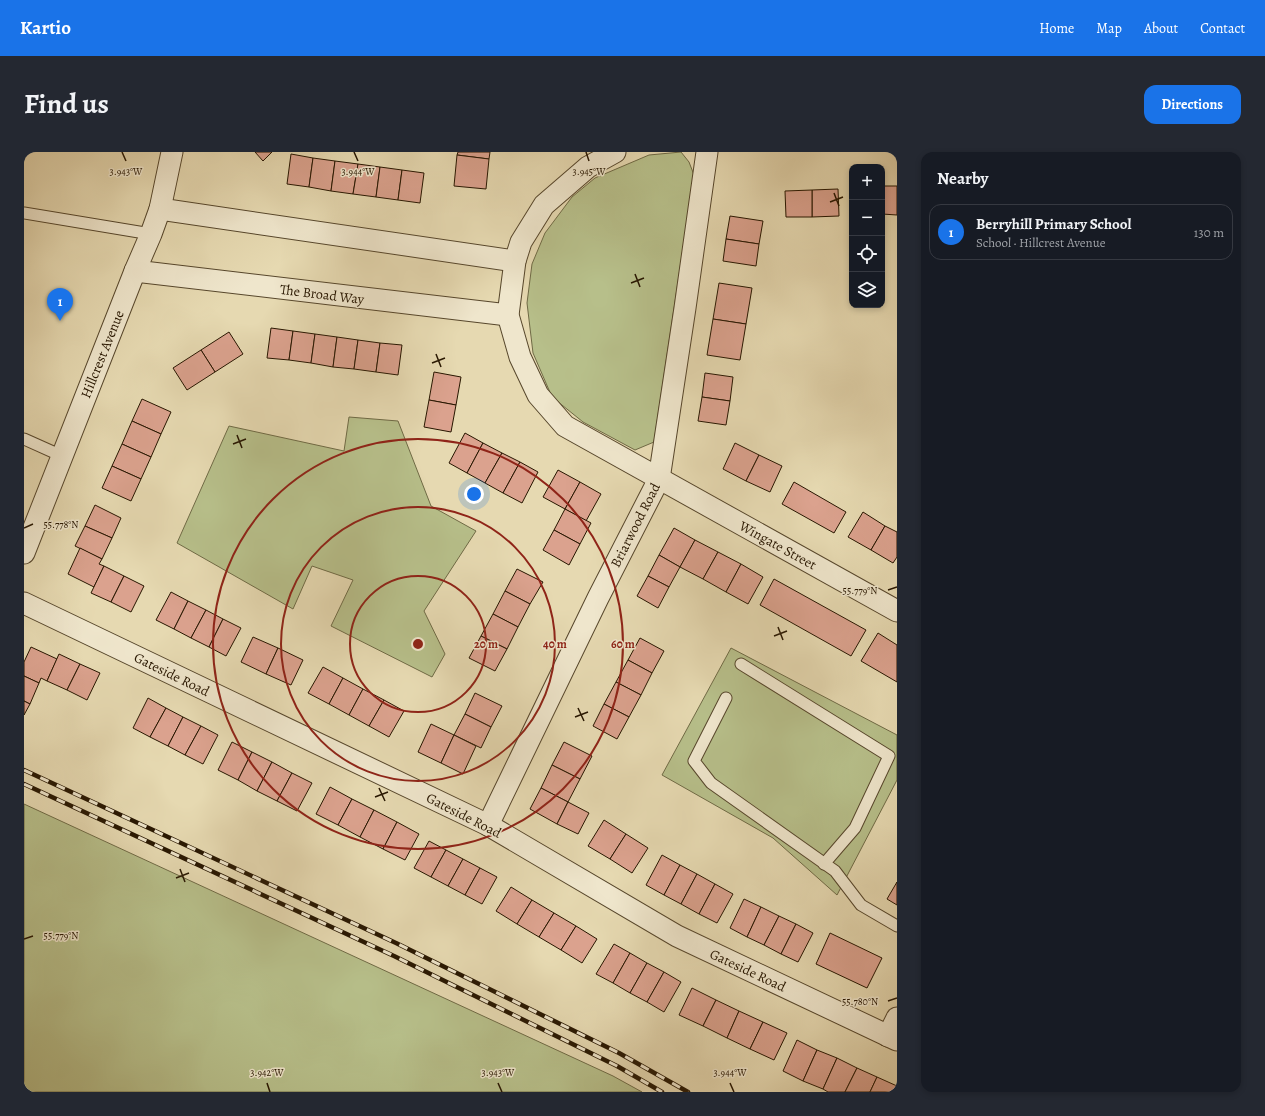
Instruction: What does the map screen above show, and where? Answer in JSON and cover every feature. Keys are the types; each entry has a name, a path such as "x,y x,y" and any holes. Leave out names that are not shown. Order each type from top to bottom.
{"street":[{"name":"Hillcrest Avenue","path":"24,553 151,234 160,209 172,152"},
{"path":"615,152 588,167 544,205 521,242 515,261 508,315 520,357 538,395 565,426 659,479"},
{"name":"Briarwood Road","path":"488,825 598,598 659,479 707,152"},
{"path":"160,209 515,261"},
{"name":"The Broad Way","path":"135,271 508,315"},
{"name":"Wingate Street","path":"659,479 897,611"},
{"name":"Gateside Road","path":"24,603 488,825 677,936 894,1031"}],"lane":[{"path":"24,213 151,234"},
{"path":"24,439 62,456"},
{"path":"741,664 889,756 855,828 824,864"},
{"path":"726,698 694,761 711,783 835,872 861,905 897,926"}],"green space":[{"path":"681,152 689,162 694,175 654,442 635,450 583,422 552,397 533,353 527,303 532,264 545,233 572,197 595,178 649,155"},
{"path":"349,417 398,421 431,506 476,531 424,611 445,654 432,677 331,626 353,580 312,566 293,609 177,543 229,426 344,451"},
{"path":"731,648 897,735 897,780 837,895 773,838 662,775"},
{"path":"24,804 613,1076 642,1092 24,1092"}],"building":[{"path":"255,152 272,152 263,161"},
{"path":"458,152 490,152 489,159 457,155"},
{"path":"291,154 313,158 309,187 287,184"},
{"path":"457,155 489,159 486,189 454,186"},
{"path":"313,158 335,161 331,191 309,187"},
{"path":"335,161 358,164 353,194 331,191"},
{"path":"358,164 380,167 376,197 353,194"},
{"path":"380,167 402,170 398,200 376,197"},
{"path":"402,170 424,173 420,203 398,200"},
{"path":"885,186 897,186 897,215 885,214"},
{"path":"838,189 839,216 812,217 812,190"},
{"path":"812,190 812,217 786,217 785,191"},
{"path":"730,216 763,221 759,244 726,239"},
{"path":"726,239 759,244 756,266 723,261"},
{"path":"719,283 752,288 746,324 713,319"},
{"path":"713,319 746,324 740,360 707,355"},
{"path":"271,328 293,331 289,360 267,358"},
{"path":"293,331 315,334 311,363 289,360"},
{"path":"229,332 243,354 215,372 201,350"},
{"path":"315,334 337,337 333,367 311,363"},
{"path":"337,337 358,340 354,369 333,367"},
{"path":"358,340 380,343 376,372 354,369"},
{"path":"380,343 402,345 398,375 376,372"},
{"path":"201,350 215,372 187,390 173,368"},
{"path":"434,372 461,377 456,405 429,400"},
{"path":"705,373 733,377 730,401 702,397"},
{"path":"702,397 730,401 726,425 698,421"},
{"path":"142,399 171,412 161,434 132,421"},
{"path":"429,400 456,405 451,432 424,427"},
{"path":"132,421 161,434 151,457 122,444"},
{"path":"465,433 483,443 467,473 449,463"},
{"path":"483,443 502,453 485,483 467,473"},
{"path":"735,443 759,455 746,481 723,469"},
{"path":"122,444 151,457 141,479 112,466"},
{"path":"502,453 520,462 503,493 485,483"},
{"path":"759,455 782,466 770,492 746,481"},
{"path":"520,462 538,472 522,503 503,493"},
{"path":"112,466 141,479 131,501 102,488"},
{"path":"558,470 580,482 565,509 543,497"},
{"path":"580,482 601,494 586,521 565,509"},
{"path":"794,482 846,512 834,533 782,504"},
{"path":"95,505 121,518 112,538 85,526"},
{"path":"565,509 591,523 580,544 554,530"},
{"path":"863,512 885,526 871,550 848,537"},
{"path":"85,526 112,538 102,559 75,546"},
{"path":"885,526 897,532 897,557 893,563 871,550"},
{"path":"674,528 695,540 680,567 659,555"},
{"path":"554,530 580,544 569,565 543,550"},
{"path":"695,540 718,552 703,579 680,567"},
{"path":"80,548 102,559 99,564 104,566 94,587 68,574"},
{"path":"718,552 741,564 726,592 703,579"},
{"path":"659,555 680,567 669,587 648,576"},
{"path":"741,564 763,577 748,604 726,592"},
{"path":"104,566 124,576 111,602 91,593"},
{"path":"517,569 543,582 530,604 505,591"},
{"path":"124,576 144,586 131,612 111,602"},
{"path":"648,576 669,587 658,608 637,596"},
{"path":"774,579 866,630 851,656 760,605"},
{"path":"505,591 530,604 518,627 493,614"},
{"path":"171,592 188,601 174,629 156,620"},
{"path":"188,601 206,610 191,638 174,629"},
{"path":"206,610 223,619 209,647 191,638"},
{"path":"493,614 518,627 507,649 481,636"},
{"path":"223,619 241,628 226,656 209,647"},
{"path":"878,633 897,645 897,682 861,661"},
{"path":"481,636 507,649 495,671 469,658"},
{"path":"253,637 278,648 266,674 241,662"},
{"path":"640,638 664,651 652,673 628,660"},
{"path":"31,647 57,659 47,681 41,678 39,683 24,676 24,662"},
{"path":"278,648 303,660 291,685 266,674"},
{"path":"59,654 80,664 67,690 47,681"},
{"path":"628,660 652,673 641,695 616,682"},
{"path":"80,664 100,673 87,700 67,690"},
{"path":"323,667 343,678 329,704 308,693"},
{"path":"24,676 39,683 30,704 24,701"},
{"path":"343,678 363,689 349,715 329,704"},
{"path":"616,682 641,695 629,717 604,704"},
{"path":"363,689 384,700 369,726 349,715"},
{"path":"475,693 502,706 491,727 465,714"},
{"path":"148,698 166,708 150,737 133,728"},
{"path":"384,700 404,711 389,737 369,726"},
{"path":"24,701 30,704 24,715"},
{"path":"604,704 629,717 617,739 593,726"},
{"path":"166,708 183,717 168,746 150,737"},
{"path":"465,714 491,727 481,748 454,735"},
{"path":"183,717 201,726 185,755 168,746"},
{"path":"431,724 454,735 441,763 418,752"},
{"path":"201,726 218,735 203,764 185,755"},
{"path":"454,735 476,746 463,774 441,763"},
{"path":"232,742 252,752 238,780 218,770"},
{"path":"564,742 592,756 580,779 552,765"},
{"path":"252,752 272,762 257,791 238,780"},
{"path":"272,762 292,773 277,801 257,791"},
{"path":"552,765 580,779 568,802 541,788"},
{"path":"292,773 312,783 297,811 277,801"},
{"path":"330,787 352,799 338,825 316,814"},
{"path":"541,788 568,802 557,824 530,809"},
{"path":"352,799 374,810 360,837 338,825"},
{"path":"568,802 589,813 578,834 557,824"},
{"path":"374,810 397,822 383,849 360,837"},
{"path":"604,820 626,834 610,859 588,846"},
{"path":"397,822 419,834 405,860 383,849"},
{"path":"626,834 648,848 632,873 610,859"},
{"path":"429,841 446,850 431,877 414,868"},
{"path":"446,850 463,859 448,886 431,877"},
{"path":"662,855 680,865 664,895 646,885"},
{"path":"463,859 480,868 465,895 448,886"},
{"path":"680,865 697,874 681,904 664,895"},
{"path":"480,868 497,877 482,904 465,895"},
{"path":"697,874 715,884 699,914 681,904"},
{"path":"897,882 897,905 887,899"},
{"path":"715,884 733,894 717,923 699,914"},
{"path":"511,887 532,900 517,924 496,911"},
{"path":"744,899 761,907 747,937 730,928"},
{"path":"532,900 554,913 539,937 517,924"},
{"path":"761,907 779,916 764,945 747,937"},
{"path":"554,913 576,926 561,950 539,937"},
{"path":"779,916 796,924 781,954 764,945"},
{"path":"796,924 813,933 798,962 781,954"},
{"path":"576,926 597,939 582,963 561,950"},
{"path":"830,933 882,958 867,988 816,964"},
{"path":"614,944 630,953 613,983 596,974"},
{"path":"630,953 647,963 630,993 613,983"},
{"path":"647,963 664,972 647,1002 630,993"},
{"path":"664,972 681,982 664,1012 647,1002"},
{"path":"692,988 716,1000 703,1026 679,1015"},
{"path":"716,1000 739,1011 727,1038 703,1026"},
{"path":"739,1011 763,1022 750,1049 727,1038"},
{"path":"763,1022 787,1033 774,1060 750,1049"},
{"path":"797,1040 817,1050 803,1081 783,1071"},
{"path":"817,1050 837,1058 823,1089 803,1081"},
{"path":"837,1058 857,1068 845,1092 828,1092 823,1089"},
{"path":"857,1068 877,1077 870,1092 845,1092"},
{"path":"877,1077 897,1086 894,1092 870,1092"}],"railway":[{"path":"24,770 396,943 619,1053 688,1092"},
{"path":"24,784 394,956 617,1066 662,1092"}],"place":[{"name":"Berryhill Primary School","path":"60,321"}]}
